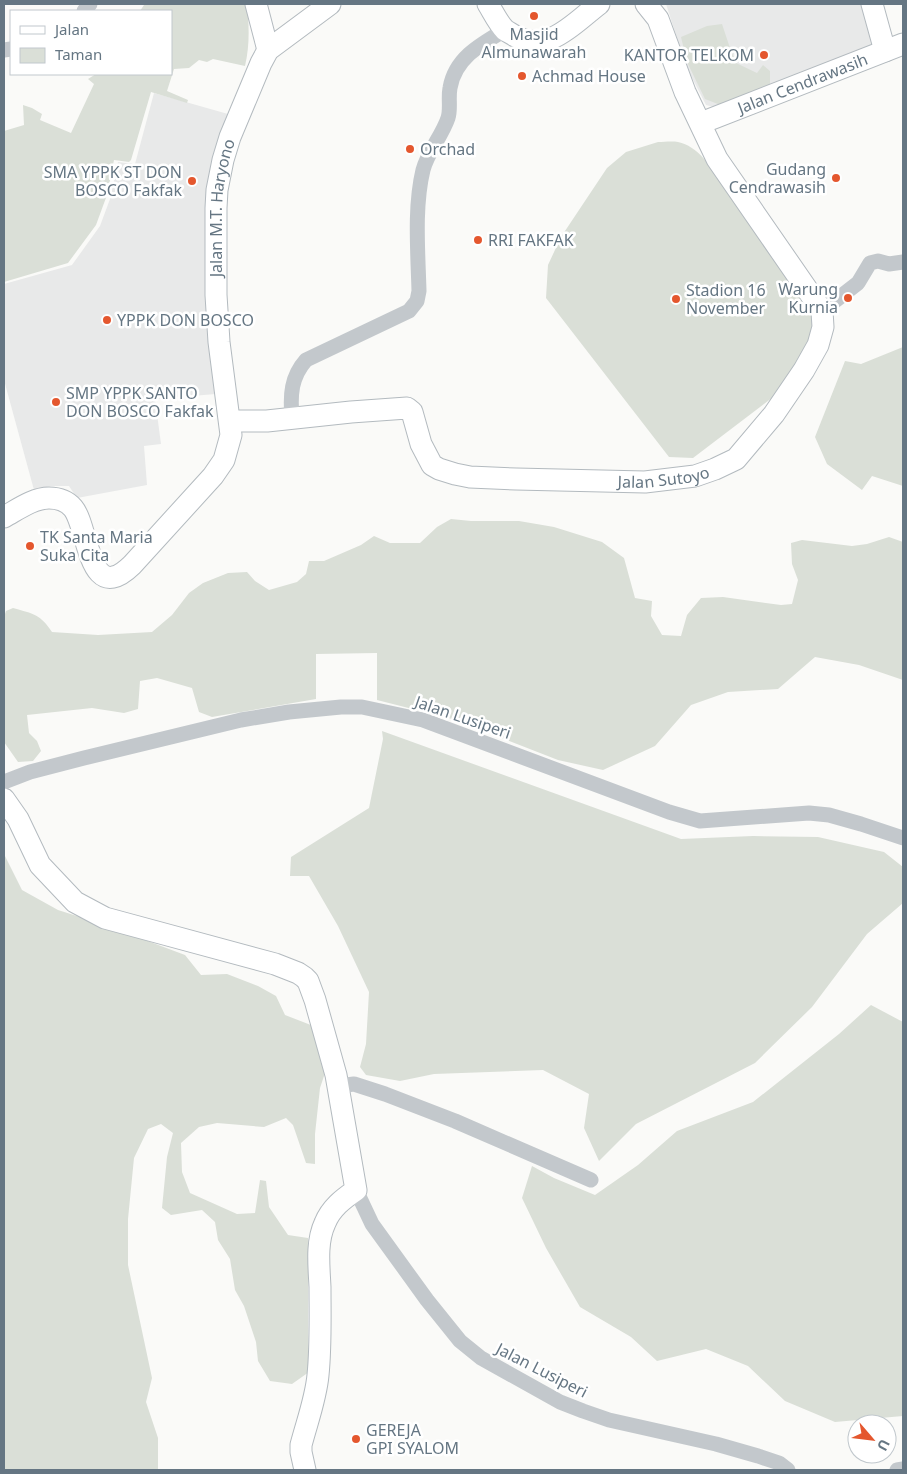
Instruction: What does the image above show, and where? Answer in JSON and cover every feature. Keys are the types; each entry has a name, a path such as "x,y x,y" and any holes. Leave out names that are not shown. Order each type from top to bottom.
{"main road":[{"path":"256,4 268,50 330,4"},
{"path":"488,4 505,30 528,41 538,42 546,41 560,34 594,8"},
{"path":"646,4 658,19 682,84 717,159 822,311"},
{"path":"872,4 894,47"},
{"name":"Jalan Cendrawasih","path":"701,123 894,47"},
{"name":"Jalan M.T. Haryono","path":"4,517 38,500 48,498 60,499 67,503 78,515 87,547 97,570 109,576 118,576 124,573 213,476 224,460 231,435 218,342 215,222 217,190 230,137 268,50"},
{"name":"Jalan Sutoyo","path":"230,421 267,421 292,417 408,409 412,412 421,444 432,465 439,470 461,476 645,482 695,476 736,459 768,422 804,370 818,345 823,327 822,311"},
{"path":"4,799 18,819 40,864 75,902 105,918 275,964 298,973 308,981 315,1000 338,1086 356,1190 338,1203 324,1224 319,1267 320,1345 318,1376 300,1452 305,1470"}],"street":[{"path":"292,417 292,382 306,360 409,311 417,301 419,291 419,224 422,178 426,162 448,118 450,86 453,75 463,58 484,42 505,30"},
{"path":"822,311 858,283 870,263 878,261 889,264 903,262"},
{"name":"Jalan Lusiperi","path":"4,782 30,772 241,720 290,712 362,707 423,720 669,812 700,821 809,813 845,819 903,838"},
{"path":"338,1086 354,1084 385,1094 455,1121 591,1180"},
{"name":"Jalan Lusiperi","path":"356,1190 372,1224 427,1300 460,1341 481,1358 560,1402 583,1411 608,1420 716,1444 758,1456 779,1463 788,1470"},
{"path":"897,1470 903,1469"}],"shaded area":[{"name":"KANTOR TELKOM","path":"666,4 863,4 873,44 714,107 706,105 686,66"},
{"name":"YPPK DON BOSCO","path":"154,93 228,114 221,134 216,394 155,399 161,444 144,446 147,485 77,498 69,486 51,486 34,490 4,380 4,284 72,265 100,226 110,199 118,162 135,164"}],"green space":[{"path":"247,4 249,35 245,66 213,59 207,62 199,60 189,68 174,69 167,91 188,100 187,103 151,92 131,160 129,162 114,160 107,195 96,225 68,263 4,282 4,131 24,125 23,105 42,114 40,120 71,133 94,84 88,79 94,75 172,75 172,10 141,10 144,5"},
{"path":"722,24 736,63 757,73 763,65 770,71 770,85 723,106 705,99 687,62 681,37 707,26"},
{"name":"Stadion 16 November","path":"658,142 685,144 708,163 722,180 814,317 816,328 781,391 693,458 669,457 546,298 548,265 561,237 607,168 626,152"},
{"path":"903,347 903,486 872,476 862,490 827,464 815,437 845,361 861,364"},
{"path":"451,519 519,521 554,527 602,542 624,558 635,598 652,601 651,616 662,635 681,636 687,615 701,598 723,597 781,605 792,604 798,580 792,564 791,543 802,540 852,546 867,544 889,537 903,542 903,680 859,665 815,657 778,689 728,692 691,705 655,746 603,770 558,760 456,720 377,700 377,653 316,654 316,699 212,717 199,712 192,688 157,678 140,681 138,709 124,713 92,708 27,715 29,733 37,741 41,751 33,761 18,762 4,742 4,617 6,611 13,608 36,616 52,632 98,635 152,632 172,615 189,593 203,583 228,573 247,572 255,581 269,590 297,582 306,574 309,561 324,561 361,545 374,536 390,543 420,543 437,527"},
{"path":"382,731 681,839 753,836 818,837 884,852 903,867 903,903 867,934 812,1007 755,1063 636,1124 599,1161 584,1128 589,1094 543,1070 434,1074 400,1081 366,1075 360,1067 366,1044 369,992 338,926 309,876 290,876 291,857 369,808 383,739"},
{"path":"4,854 22,890 58,910 105,925 185,955 201,975 227,974 258,986 276,996 285,1015 316,1027 326,1070 320,1088 315,1134 315,1164 306,1163 293,1125 286,1118 264,1127 217,1123 199,1127 181,1143 182,1172 190,1193 237,1214 255,1213 260,1180 266,1181 269,1207 288,1235 308,1238 309,1372 292,1384 270,1381 258,1361 256,1342 244,1306 235,1290 230,1259 218,1240 215,1222 202,1210 171,1215 162,1208 167,1157 173,1133 161,1124 148,1129 134,1158 128,1219 128,1265 152,1378 146,1402 158,1438 158,1470 4,1470"},
{"path":"871,1005 903,1022 903,1416 897,1417 897,1414 847,1414 847,1421 835,1422 785,1401 748,1366 706,1349 657,1361 631,1337 580,1307 546,1248 522,1198 532,1166 554,1178 595,1195 638,1165 677,1131 753,1102 839,1034"}],"place":[{"name":"Masjid Almunawarah","path":"534,16"},
{"name":"KANTOR TELKOM","path":"764,55"},
{"name":"Achmad House","path":"522,76"},
{"name":"Orchad","path":"410,149"},
{"name":"Gudang Cendrawasih","path":"836,178"},
{"name":"SMA YPPK ST DON BOSCO Fakfak","path":"192,181"},
{"name":"RRI FAKFAK","path":"478,240"},
{"name":"Warung Kurnia","path":"848,298"},
{"name":"Stadion 16 November","path":"676,299"},
{"name":"YPPK DON BOSCO","path":"107,320"},
{"name":"SMP YPPK SANTO DON BOSCO Fakfak","path":"56,402"},
{"name":"TK Santa Maria Suka Cita","path":"30,546"},
{"name":"GEREJA GPI SYALOM","path":"356,1439"}]}
